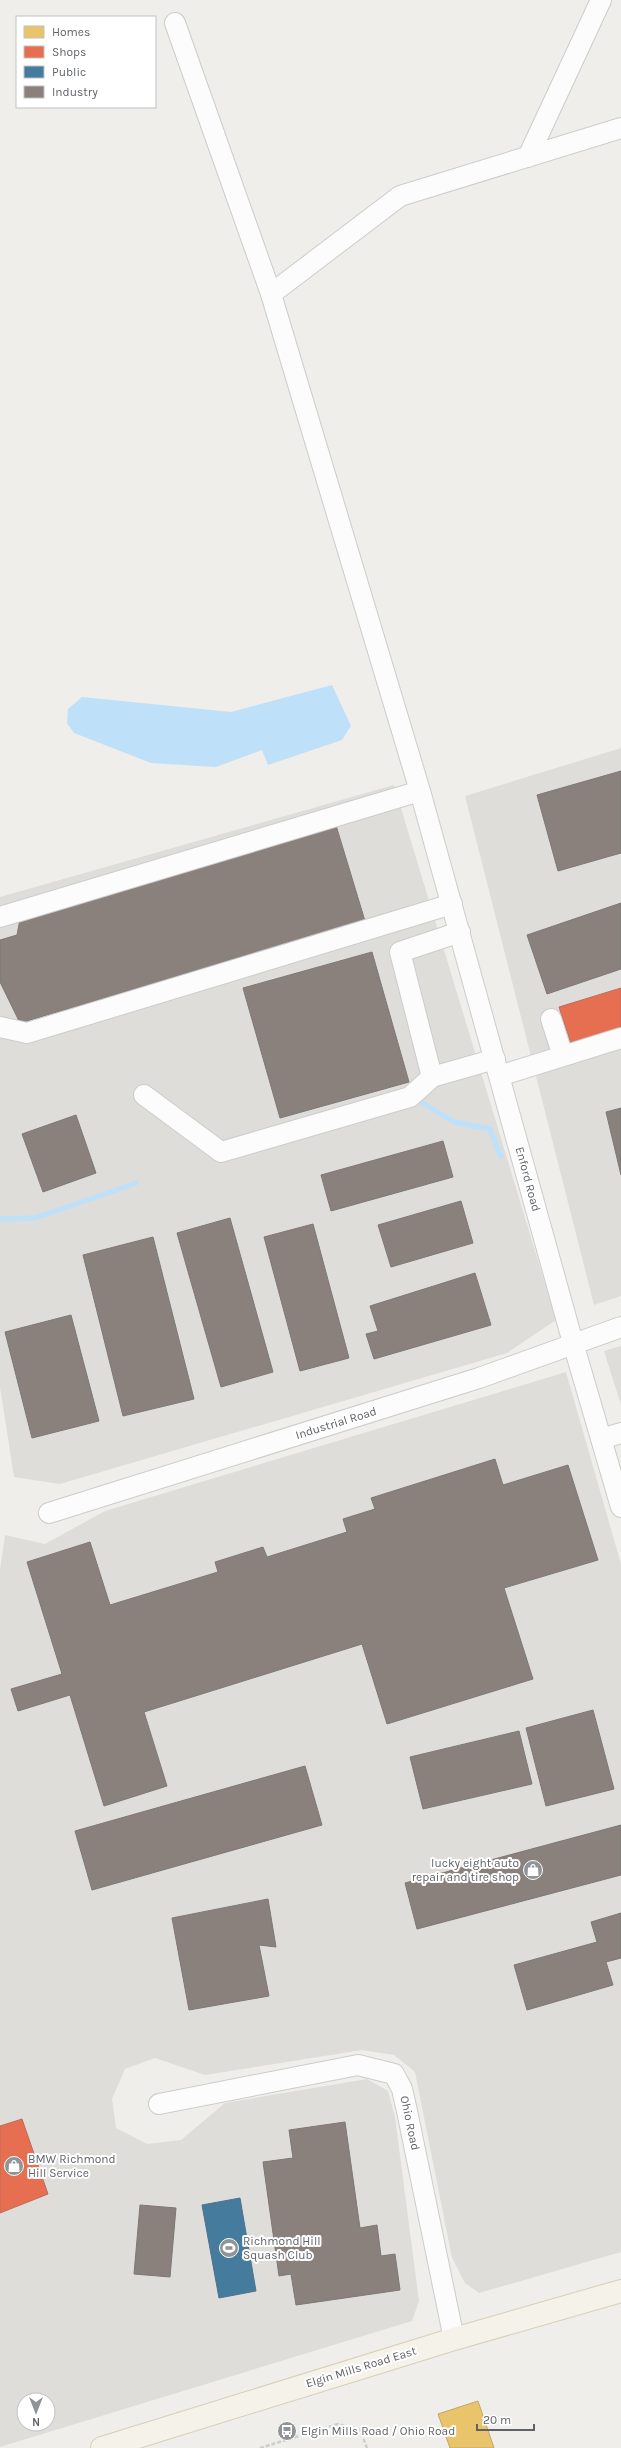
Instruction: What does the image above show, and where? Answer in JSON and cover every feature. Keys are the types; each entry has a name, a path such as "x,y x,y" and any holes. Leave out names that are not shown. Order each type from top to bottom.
{"main road":[{"name":"Elgin Mills Road East","path":"102,2448 454,2338 621,2291"}],"street":[{"path":"528,157 600,0"},
{"name":"Enford Road","path":"175,23 271,294 438,851 573,1343 621,1506"},
{"path":"271,294 400,196 621,128"},
{"path":"0,917 420,791"},
{"path":"0,1027 27,1033 452,904"},
{"path":"432,1077 400,952 460,932"},
{"path":"551,1019 563,1056"},
{"path":"144,1095 220,1152 410,1097 432,1077 497,1068 563,1056 621,1038"},
{"name":"Industrial Road","path":"49,1513 479,1378 621,1327"},
{"path":"601,1439 621,1433"},
{"name":"Ohio Road","path":"159,2104 358,2065 377,2068 394,2074 402,2089 406,2104 454,2338"}],"path":[{"path":"260,2448 338,2424 360,2430 367,2448"}],"shaded area":[{"path":"621,748 621,1296 594,1305 465,796"},
{"path":"394,785 556,1320 507,1353 60,1484 14,1477 0,1387 0,897"},
{"path":"621,1346 621,1405 604,1351"},
{"path":"566,1372 621,1564 621,2252 479,2293 465,2283 452,2258 415,2072 394,2055 362,2050 205,2075 155,2058 125,2069 112,2099 116,2128 147,2144 181,2140 225,2103 367,2079 388,2091 395,2117 419,2301 412,2321 56,2430 56,2392 16,2392 16,2432 49,2432 0,2447 0,1570 5,1535 45,1544 105,1511"}],"water":[{"path":"332,685 351,726 342,740 268,765 262,750 216,767 151,763 74,733 67,723 68,709 82,697 231,712"}],"building: Homes":[{"path":"478,2401 494,2448 450,2448 438,2414"}],"building: Shops":[{"path":"621,988 621,1029 571,1044 559,1007"},
{"path":"22,2119 48,2194 0,2213 0,2126"}],"building: Public":[{"name":"Richmond Hill Squash Club","path":"240,2198 256,2291 219,2298 202,2205"}],"building: Industry":[{"path":"621,771 621,853 558,871 537,795"},
{"path":"335,822 365,921 20,1023 0,982 0,940 17,935 20,919"},
{"path":"621,903 621,969 547,994 527,935"},
{"path":"372,952 409,1082 280,1118 243,988"},
{"path":"621,1108 621,1175 606,1112"},
{"path":"76,1115 96,1173 43,1192 22,1134"},
{"path":"443,1141 453,1177 331,1211 321,1175"},
{"path":"461,1201 473,1243 391,1267 378,1225"},
{"path":"230,1218 273,1372 221,1387 177,1233"},
{"path":"313,1224 349,1358 300,1371 264,1237"},
{"path":"153,1237 194,1399 123,1416 83,1255"},
{"path":"475,1273 491,1325 374,1359 366,1334 378,1331 370,1306"},
{"path":"71,1315 99,1421 32,1438 5,1332"},
{"path":"495,1459 503,1485 568,1465 598,1560 504,1588 533,1679 387,1724 362,1644 144,1712 167,1786 104,1806 70,1695 18,1711 11,1689 62,1674 27,1562 90,1542 110,1605 218,1572 215,1562 263,1547 267,1557 347,1532 343,1519 375,1509 371,1498"},
{"path":"593,1710 614,1789 546,1806 526,1728"},
{"path":"519,1731 532,1784 423,1809 410,1757"},
{"path":"305,1766 322,1825 92,1890 75,1831"},
{"path":"621,1825 621,1875 417,1929 405,1883"},
{"path":"268,1899 276,1947 259,1945 269,1996 189,2010 172,1918"},
{"path":"621,1913 621,1958 606,1962 613,1985 527,2010 514,1965 597,1942 591,1922"},
{"path":"345,2122 360,2228 377,2225 381,2256 395,2254 400,2290 296,2305 291,2274 279,2276 263,2162 293,2158 289,2130"},
{"path":"140,2205 176,2208 170,2277 134,2274"}],"waterway":[{"path":"416,1099 454,1122 490,1129 501,1157"},
{"path":"0,1219 35,1218 136,1183"}],"place":[{"name":"lucky eight auto repair and tire shop","path":"533,1870"},
{"name":"BMW Richmond Hill Service","path":"14,2166"},
{"name":"Richmond Hill Squash Club","path":"229,2248"},
{"name":"Elgin Mills Road / Ohio Road","path":"287,2431"}]}
